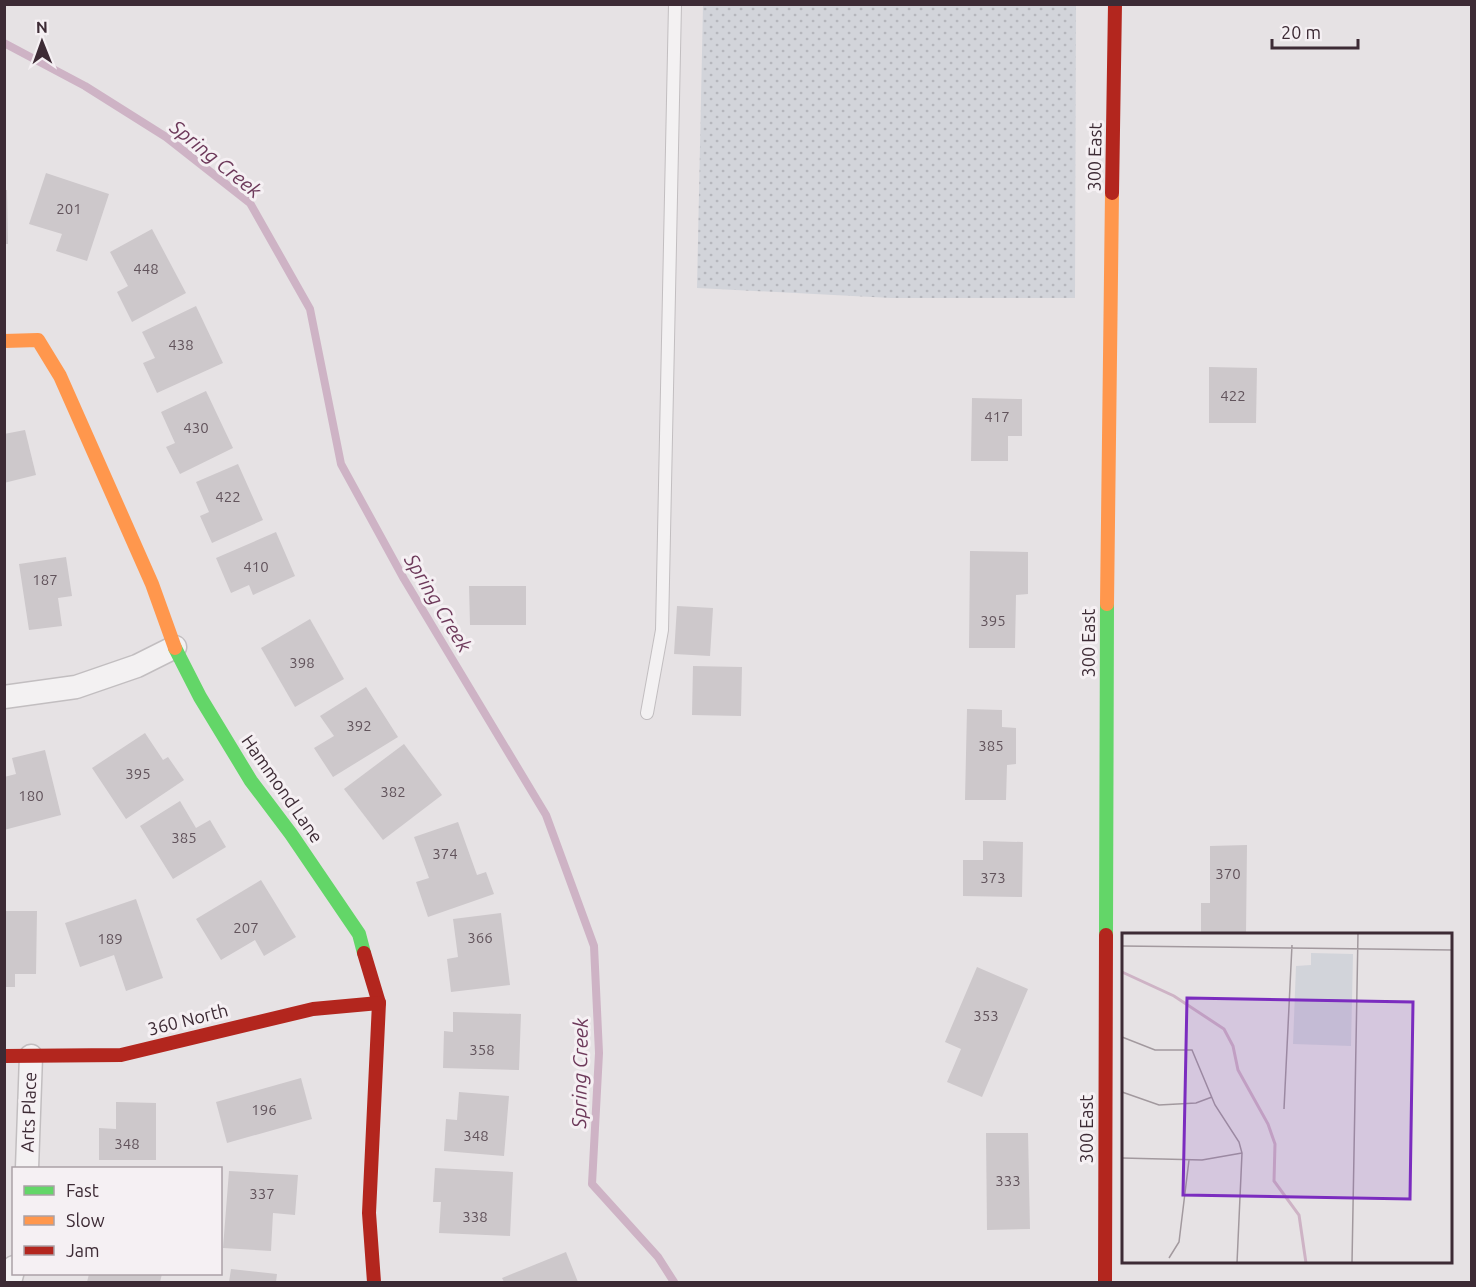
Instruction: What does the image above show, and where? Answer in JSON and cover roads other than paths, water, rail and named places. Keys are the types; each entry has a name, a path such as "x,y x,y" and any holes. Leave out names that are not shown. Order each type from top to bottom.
{"street":[{"name":"300 East","path":"1105,1282 1107,531 1115,4"},
{"name":"Hammond Lane","path":"4,341 38,340 60,376 152,584 175,647 200,697 251,781 359,934 379,1003 369,1213 374,1282"},
{"path":"4,697 76,687 137,666 175,647"},
{"name":"360 North","path":"4,1056 121,1055 313,1009 379,1003"},
{"name":"Arts Place","path":"27,1167 31,1056"}],"lane":[{"path":"647,713 662,630 675,4"}],"waterway":[{"name":"Spring Creek","path":"4,43 85,86 166,137 250,203 310,309 341,464 404,579 546,815 594,946 599,1053 592,1184 658,1257 674,1282"}]}
